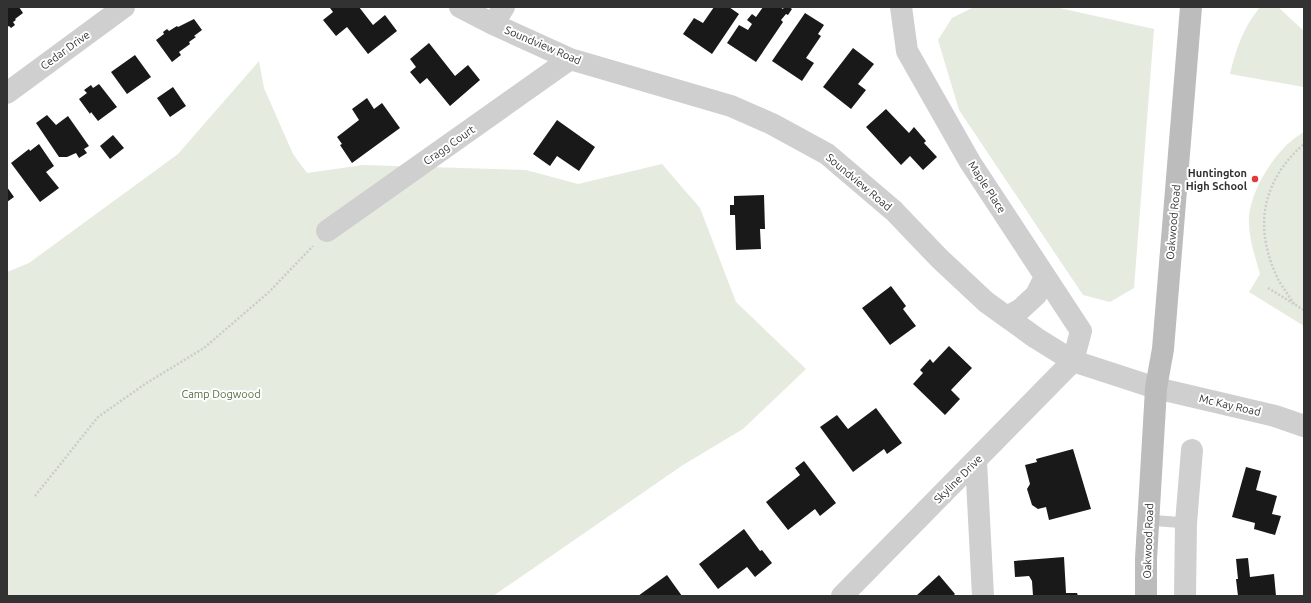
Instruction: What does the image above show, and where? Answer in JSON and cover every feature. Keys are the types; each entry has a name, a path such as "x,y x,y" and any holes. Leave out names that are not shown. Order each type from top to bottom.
{"main road":[{"name":"Oakwood Road","path":"1146,596 1146,560 1156,388 1163,349 1191,7"}],"street":[{"name":"Cedar Drive","path":"7,94 124,7"},
{"name":"Soundview Road","path":"460,7 499,16 570,59 731,106 772,124 827,154 894,211 940,259 986,302 1006,317 1073,361 1156,388"},
{"name":"Maple Place","path":"901,7 907,51 970,162 1081,331 1073,361"},
{"name":"Cragg Court","path":"327,231 570,59"},
{"path":"1006,317 1021,309 1036,294 1045,277"},
{"name":"Skyline Drive","path":"842,596 1073,361"},
{"name":"Mc Kay Road","path":"1156,388 1275,416 1304,426"},
{"path":"1185,596 1186,523 1192,450"},
{"path":"976,461 983,596"}],"lane":[{"path":"1148,520 1186,523"}],"path":[{"path":"1294,304 1280,281 1271,261 1266,244 1264,225 1265,207 1278,173 1290,156 1304,144"},
{"path":"35,496 98,418 145,384 204,348 269,292 327,231"},
{"path":"1268,288 1304,310"}],"green space":[{"path":"974,7 1055,7 1154,29 1134,288 1110,302 1083,295 959,110 938,40 952,18"},
{"path":"1260,7 1278,7 1304,31 1304,87 1230,74 1241,39 1249,23"},
{"name":"Camp Dogwood","path":"259,61 264,88 293,154 307,173 363,165 526,170 578,184 662,164 700,208 736,302 806,369 743,429 683,465 493,596 7,596 7,272 29,263 178,154"},
{"path":"1304,132 1304,326 1249,292 1260,274 1252,246 1249,217 1251,206 1260,181 1276,157 1294,138"}],"building":[{"path":"7,7 19,7 23,13 15,19 16,20 13,22 15,25 11,28 9,26 7,27"},
{"path":"359,7 373,25 385,15 397,31 368,54 347,27 336,36 323,20 333,12 330,8"},
{"path":"714,7 729,7 739,14 712,54 683,34 694,18 703,23"},
{"path":"763,7 780,7 783,9 784,7 789,7 792,9 788,15 786,14 781,20 783,22 756,62 727,43 739,25 748,30 752,24 747,20 752,14 756,17"},
{"path":"805,13 824,25 818,34 821,36 806,58 814,63 802,81 772,61"},
{"path":"194,19 202,30 194,36 196,37 189,42 190,44 179,52 181,55 172,62 156,40 164,34 163,32 167,29 169,31"},
{"path":"429,43 455,76 468,65 480,80 450,106 427,78 420,84 410,72 416,67 410,59"},
{"path":"853,48 874,64 858,84 866,90 851,109 823,87"},
{"path":"135,55 151,77 127,94 111,72"},
{"path":"99,84 117,107 98,121 91,112 90,114 79,99 87,93 84,90 91,85 93,88"},
{"path":"173,87 186,106 170,117 157,98"},
{"path":"367,98 374,109 382,103 400,128 352,163 340,145 342,144 337,137 359,120 352,109"},
{"path":"886,109 909,133 914,127 926,141 924,143 937,157 923,170 910,156 901,165 866,127"},
{"path":"47,115 56,125 68,116 89,146 84,149 87,153 79,158 76,153 67,157 59,157 36,123"},
{"path":"557,120 595,147 579,171 557,156 550,166 533,154"},
{"path":"113,135 124,148 110,159 100,146"},
{"path":"39,144 54,166 46,172 59,188 40,202 11,163 29,149 30,151"},
{"path":"7,187 14,197 7,202"},
{"path":"764,195 765,229 760,229 761,249 736,250 735,215 730,215 730,205 734,205 734,196"},
{"path":"891,286 906,306 903,309 916,326 890,345 862,308"},
{"path":"949,346 972,368 951,390 960,399 945,415 913,384 923,373 920,370 930,359 933,363"},
{"path":"876,408 902,443 887,454 884,449 853,472 820,427 837,415 848,429"},
{"path":"1073,449 1091,509 1049,520 1046,507 1038,509 1032,505 1027,489 1030,484 1025,465 1037,462 1036,459"},
{"path":"804,461 836,503 820,516 815,509 788,530 766,502 800,475 795,468"},
{"path":"1246,467 1261,471 1256,490 1277,496 1272,514 1281,516 1275,535 1254,529 1255,523 1232,517"},
{"path":"744,529 760,551 762,550 772,563 755,577 747,567 718,589 699,564"},
{"path":"1064,557 1066,593 1077,593 1078,596 1033,596 1032,581 1029,576 1015,577 1014,561"},
{"path":"1248,558 1250,577 1274,574 1276,596 1238,596 1236,559"},
{"path":"667,575 682,596 638,596"},
{"path":"939,575 955,594 953,596 916,596"}],"place":[{"name":"Huntington High School","path":"1255,179"}]}
